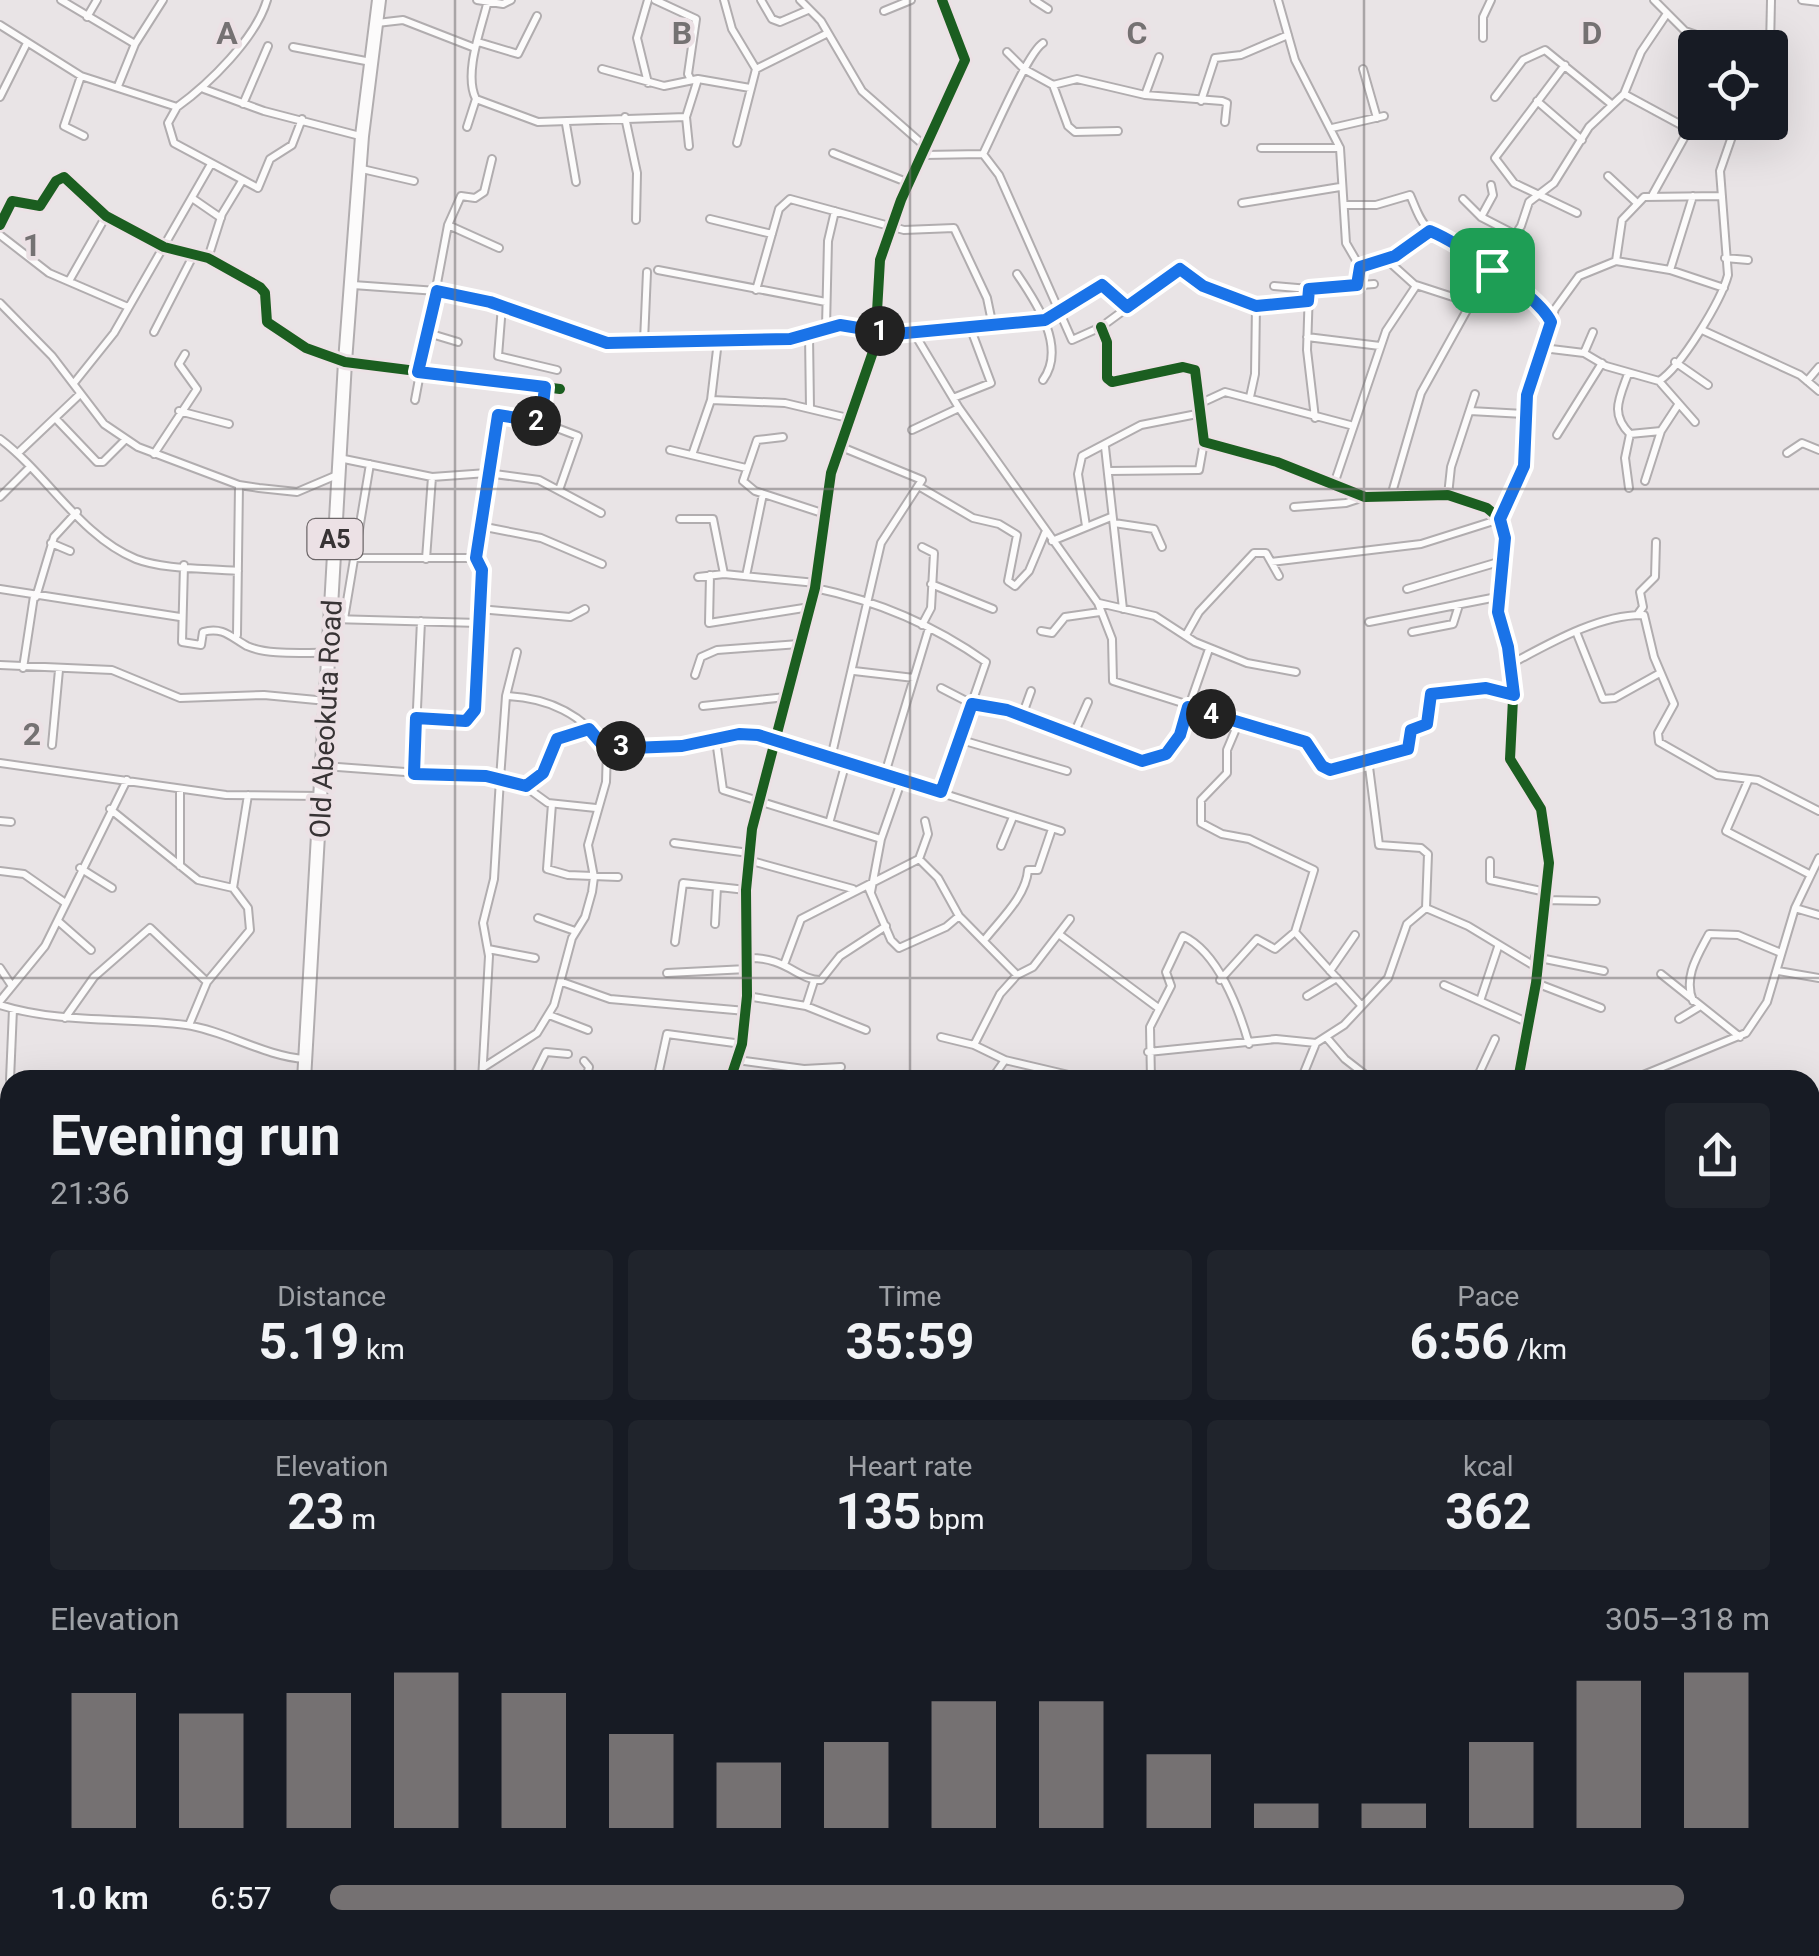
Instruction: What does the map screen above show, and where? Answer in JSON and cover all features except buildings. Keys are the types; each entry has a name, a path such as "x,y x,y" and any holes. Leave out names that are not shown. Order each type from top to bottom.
{"highway":[{"name":"Old Abeokuta Road","path":"304,1070 330,653 338,619 338,458 362,136 379,0"}],"street":[{"path":"61,0 135,44"},
{"path":"87,17 96,0"},
{"path":"118,86 135,44 163,0"},
{"path":"267,0 254,28 204,89 177,107 168,123 170,140 255,188 261,186 270,159 290,147 302,120"},
{"path":"478,0 511,0"},
{"path":"648,84 637,38 652,0 696,19 688,74 694,80"},
{"path":"725,0 732,29 756,69"},
{"path":"762,0 772,18 780,22 808,10"},
{"path":"800,0 828,33 862,92 924,152 983,154"},
{"path":"884,10 911,0"},
{"path":"734,1070 746,1011 746,890 758,800 815,586 839,446 877,330 880,260 890,227 965,60 942,0"},
{"path":"1034,0 1048,10"},
{"path":"1278,0 1296,60 1340,148 1346,244 1360,267 1360,282"},
{"path":"1483,38 1483,17 1491,0"},
{"path":"1654,0 1684,30"},
{"path":"1770,30 1771,0"},
{"path":"1802,0 1819,2"},
{"path":"488,2 477,45 472,92 476,98 538,122 686,117"},
{"path":"377,24 403,20 518,54 537,16"},
{"path":"1492,270 1498,254 1516,235 1536,194 1554,182 1610,103 1624,94 1641,52 1666,16"},
{"path":"0,25 81,76 177,107"},
{"path":"737,143 756,69 828,33"},
{"path":"1201,101 1215,58 1241,56 1288,35"},
{"path":"0,96 27,42"},
{"path":"983,154 1030,53 1043,43"},
{"path":"243,104 268,46"},
{"path":"293,47 372,62"},
{"path":"1495,97 1535,51 1545,50 1610,103"},
{"path":"1008,52 1024,69 1053,85 1068,126 1075,132 1118,131"},
{"path":"1145,96 1158,57"},
{"path":"1565,65 1496,158 1514,182 1577,212"},
{"path":"602,69 648,84 674,86 694,80 750,88"},
{"path":"1332,128 1381,117 1363,69"},
{"path":"81,76 64,127 84,136"},
{"path":"1053,85 1077,79 1145,96 1227,104 1226,122"},
{"path":"689,146 686,117 694,80"},
{"path":"204,89 243,104 362,136"},
{"path":"1624,94 1684,127 1684,138 1654,194"},
{"path":"467,126 476,98"},
{"path":"1538,102 1582,140"},
{"path":"625,117 636,174 636,220"},
{"path":"566,124 576,182"},
{"path":"1659,381 1702,330 1728,275 1722,160 1730,140"},
{"path":"1261,148 1340,148"},
{"path":"833,153 910,183"},
{"path":"983,154 999,175 1072,340 1101,327 1180,269 1203,286 1256,306 1308,301"},
{"path":"415,400 448,224 462,196 476,198 484,192 492,159"},
{"path":"74,383 114,333 212,164"},
{"path":"360,169 414,182"},
{"path":"1608,176 1637,203"},
{"path":"0,225 12,201 40,206 62,177 106,216 164,247 208,258 260,287 265,293 267,322 282,335 345,362 560,389"},
{"path":"208,258 221,218 242,180"},
{"path":"1481,217 1493,195 1491,185"},
{"path":"1242,204 1340,187"},
{"path":"1616,261 1622,220 1637,203 1654,194 1722,196"},
{"path":"1345,205 1376,205 1410,195 1430,231 1538,302 1551,322"},
{"path":"1670,270 1693,196"},
{"path":"192,198 221,218"},
{"path":"1463,198 1481,217 1516,235"},
{"path":"756,290 786,200 890,227 954,228 987,298 992,322"},
{"path":"826,328 828,242 836,211"},
{"path":"69,281 106,216"},
{"path":"710,219 772,234"},
{"path":"448,224 499,248"},
{"path":"1360,267 1386,259 1430,231"},
{"path":"0,235 40,267 128,307"},
{"path":"154,332 194,254"},
{"path":"1725,258 1748,260"},
{"path":"1386,259 1416,285 1456,298 1467,310 1422,392 1391,496"},
{"path":"1272,562 1422,544 1500,519 1528,452 1524,414 1551,322 1567,287 1578,276 1616,261 1670,270 1724,288"},
{"path":"658,270 826,302"},
{"path":"644,340 647,272"},
{"path":"1017,274 1045,320 1052,360 1043,380"},
{"path":"1728,275 1741,281"},
{"path":"1274,286 1309,289 1353,286 1360,282 1374,284"},
{"path":"351,285 437,291 502,306 596,342 718,340 809,334 826,328 914,332 1045,320 1102,285 1127,307"},
{"path":"1333,487 1380,346 1393,318 1416,285"},
{"path":"1309,289 1307,337 1314,418"},
{"path":"0,303 74,383 79,396 126,439 154,454 238,485 294,492 338,475"},
{"path":"502,306 498,356 557,370"},
{"path":"1250,396 1255,374 1256,306"},
{"path":"952,398 991,384 970,327"},
{"path":"1101,327 1107,342 1107,378 1122,382 1189,367 1196,375 1204,442 1198,470 1109,471"},
{"path":"1702,330 1819,390"},
{"path":"428,332 458,342"},
{"path":"914,332 952,398 1099,607 1112,639 1112,680 1238,724 1306,742 1326,770 1408,749 1411,730 1427,724 1431,694 1486,688 1514,695"},
{"path":"1584,353 1593,332"},
{"path":"809,334 810,408"},
{"path":"1307,337 1380,346"},
{"path":"692,455 711,400 718,340"},
{"path":"1543,348 1584,353 1628,374 1659,381 1696,422"},
{"path":"154,454 197,388 179,364 185,354"},
{"path":"1675,362 1708,385"},
{"path":"1556,436 1602,363"},
{"path":"1807,381 1819,366"},
{"path":"1628,374 1616,414 1619,424 1630,434 1661,431"},
{"path":"541,422 545,387"},
{"path":"1086,526 1078,462 1089,451 1105,447 1115,436 1141,425 1200,408 1225,392 1351,425"},
{"path":"1448,495 1451,468 1475,394"},
{"path":"18,453 58,420 79,396"},
{"path":"711,400 810,408 848,418"},
{"path":"1644,481 1661,431 1678,405"},
{"path":"912,430 959,408"},
{"path":"179,411 229,424"},
{"path":"1470,412 1524,414"},
{"path":"416,718 472,718 482,570 476,558 498,413 541,422 578,436 559,490"},
{"path":"58,420 97,462 103,462 126,439"},
{"path":"1629,488 1625,458 1630,434"},
{"path":"783,437 762,436 743,481 762,494 825,514"},
{"path":"0,439 100,536 138,560 238,571"},
{"path":"1204,442 1278,462 1333,487 1365,496 1448,495 1487,508 1500,519 1505,538 1498,597 1514,695 1510,759 1541,809 1548,852 1536,984 1520,1070"},
{"path":"1787,452 1802,443 1819,450"},
{"path":"831,758 881,543 922,480 839,446"},
{"path":"1105,447 1123,610"},
{"path":"670,450 746,468"},
{"path":"338,458 432,477 487,473 539,480 601,513"},
{"path":"370,464 338,619 479,623"},
{"path":"0,497 30,467"},
{"path":"426,559 432,477"},
{"path":"237,636 238,485"},
{"path":"920,487 961,512 998,524 1018,536 1008,581 1014,586 1029,571 1044,532"},
{"path":"746,576 762,494"},
{"path":"1294,507 1346,504 1365,496"},
{"path":"23,668 35,596 51,543 77,512"},
{"path":"680,519 713,519 724,574"},
{"path":"1052,541 1086,526 1113,520 1154,529 1162,547"},
{"path":"480,526 541,538 602,564"},
{"path":"1637,615 1643,607 1640,592 1655,577 1656,542"},
{"path":"51,543 70,551"},
{"path":"884,777 931,608 934,553 922,547"},
{"path":"1186,635 1199,612 1254,553 1260,550 1279,576"},
{"path":"353,558 476,558"},
{"path":"1407,588 1502,561"},
{"path":"184,566 182,642 201,644 207,629 237,636 249,647 330,653"},
{"path":"710,576 710,623 810,607"},
{"path":"698,577 746,576 869,599 986,662 941,792"},
{"path":"931,584 994,609"},
{"path":"0,589 180,616"},
{"path":"1370,622 1498,597"},
{"path":"1412,632 1453,624 1460,605"},
{"path":"1041,631 1052,632 1065,617 1099,607 1123,610 1155,616 1208,648 1247,664 1296,672"},
{"path":"479,609 570,617 585,610"},
{"path":"1511,664 1627,614 1648,620 1660,673 1674,704 1658,733 1659,742 1717,776 1769,784 1819,811"},
{"path":"414,774 420,621"},
{"path":"1577,634 1602,698 1615,698 1660,673"},
{"path":"696,675 701,656 717,650 800,644"},
{"path":"941,688 972,704 1022,716 1142,761 1156,760 1180,735 1208,648"},
{"path":"484,1070 488,949 483,923 494,879 506,696 517,652"},
{"path":"0,667 118,672 180,698 264,696 328,701"},
{"path":"52,745 59,670"},
{"path":"854,671 914,678"},
{"path":"1022,716 1031,692"},
{"path":"484,1067 537,1033 549,1015 575,931 585,917 594,877 588,845 606,782 606,749 589,729 545,700 506,696"},
{"path":"703,706 786,698"},
{"path":"1073,736 1088,702"},
{"path":"1220,980 1257,939 1276,950 1295,932 1314,870 1202,823 1201,800 1228,773 1227,750 1238,724"},
{"path":"526,786 543,773 557,739 589,729"},
{"path":"606,749 628,745 670,748 739,734 772,739 1061,832"},
{"path":"958,739 1068,772"},
{"path":"716,740 720,788 881,839"},
{"path":"1148,1052 1276,1040 1316,1043 1327,1038 1388,978 1407,924 1426,908 1428,854 1422,848 1380,844 1374,776 1368,759"},
{"path":"830,820 846,762"},
{"path":"0,763 180,789 322,796"},
{"path":"324,766 500,779 526,786 552,804 596,808"},
{"path":"127,780 80,868 46,946 0,1003 13,1010 65,1018 189,1026 279,1057 305,1059"},
{"path":"1748,781 1726,831 1809,874"},
{"path":"871,892 881,839 901,782"},
{"path":"180,789 180,868"},
{"path":"233,888 248,795"},
{"path":"552,804 545,866 594,877 618,877"},
{"path":"110,809 198,880 233,888 248,908 248,936 207,982 189,1026"},
{"path":"1001,846 1013,816"},
{"path":"0,821 11,822"},
{"path":"785,962 801,919 874,878 919,859 928,834 925,821"},
{"path":"986,938 1011,908 1028,870 1038,870 1052,828"},
{"path":"674,843 748,857 854,890"},
{"path":"1657,1070 1740,1038 1757,1020 1778,971 1795,908 1819,858"},
{"path":"919,859 938,878 960,916 986,938 1017,975"},
{"path":"1490,861 1490,880 1545,896 1596,901"},
{"path":"80,868 112,888"},
{"path":"0,871 24,874 64,902"},
{"path":"675,942 683,883 746,890"},
{"path":"866,884 899,948 946,928 960,916"},
{"path":"715,924 716,887"},
{"path":"1426,908 1480,931 1498,947 1536,967"},
{"path":"1795,908 1819,915"},
{"path":"538,918 575,931"},
{"path":"974,1045 1000,994 1017,975 1033,967 1070,919"},
{"path":"57,921 91,950"},
{"path":"746,958 785,962 814,981 821,980 840,956 886,926"},
{"path":"65,1018 94,977 150,928 207,982"},
{"path":"1295,932 1361,1005"},
{"path":"1696,1004 1688,989 1690,969 1710,934 1738,935 1782,953"},
{"path":"1060,935 1157,1007"},
{"path":"1330,971 1355,935"},
{"path":"1150,1070 1148,1052 1157,1007 1170,986 1166,972 1182,936 1206,954 1240,1012 1249,1044"},
{"path":"1480,1001 1498,947"},
{"path":"488,949 535,958"},
{"path":"1536,957 1604,971"},
{"path":"0,968 12,986"},
{"path":"666,974 746,969"},
{"path":"1778,971 1819,978"},
{"path":"1661,974 1740,1038"},
{"path":"1307,996 1337,978"},
{"path":"806,1006 814,981"},
{"path":"562,982 610,999 746,1011"},
{"path":"1536,984 1601,1008"},
{"path":"1444,985 1529,1023"},
{"path":"747,996 806,1006 866,1030"},
{"path":"1679,1020 1696,1004"},
{"path":"10,1070 13,1010"},
{"path":"549,1015 588,1030"},
{"path":"659,1070 667,1034 742,1044"},
{"path":"941,1037 974,1045 1005,1060 1048,1070"},
{"path":"1327,1038 1344,1060 1358,1070"},
{"path":"1481,1070 1495,1039"},
{"path":"1305,1070 1316,1043"},
{"path":"537,1070 546,1052 568,1054"},
{"path":"737,1060 804,1069 840,1067"},
{"path":"998,1070 1005,1060"},
{"path":"584,1062 588,1070"}],"cycle path":[{"path":"733,1070 742,1044 747,996 746,890 752,829 815,588 831,473 875,346 880,260 901,200 965,60 942,0"},
{"path":"0,225 12,201 40,206 56,181 64,177 106,216 164,247 208,258 260,287 265,293 267,322 306,348 345,362 560,389"},
{"path":"1101,327 1107,342 1107,378 1112,382 1183,367 1195,370 1204,442 1277,462 1365,497 1448,495 1487,508 1500,519 1505,538 1498,612 1514,679 1510,759 1541,809 1549,863 1536,983 1520,1070"}],"route":[{"path":"1430,231 1492,270 1538,302 1551,322 1527,395 1524,414 1528,452 1500,519 1505,538 1498,612 1508,647 1514,695 1486,688 1431,694 1427,724 1411,730 1413,741 1408,749 1326,770 1306,742 1188,707 1180,735 1166,754 1142,761 1007,710 972,704 941,792 772,739 739,734 682,746 628,745 606,749 589,729 557,739 543,773 526,786 486,776 414,774 416,718 466,721 475,710 482,570 476,558 498,415 541,422 545,387 418,372 437,291 490,302 596,342 673,338 763,341 790,339 840,325 895,334 1045,320 1102,285 1109,286 1127,307 1180,269 1203,286 1252,301 1256,306 1308,301 1309,289 1357,285 1360,267 1395,256 1430,231"}]}
